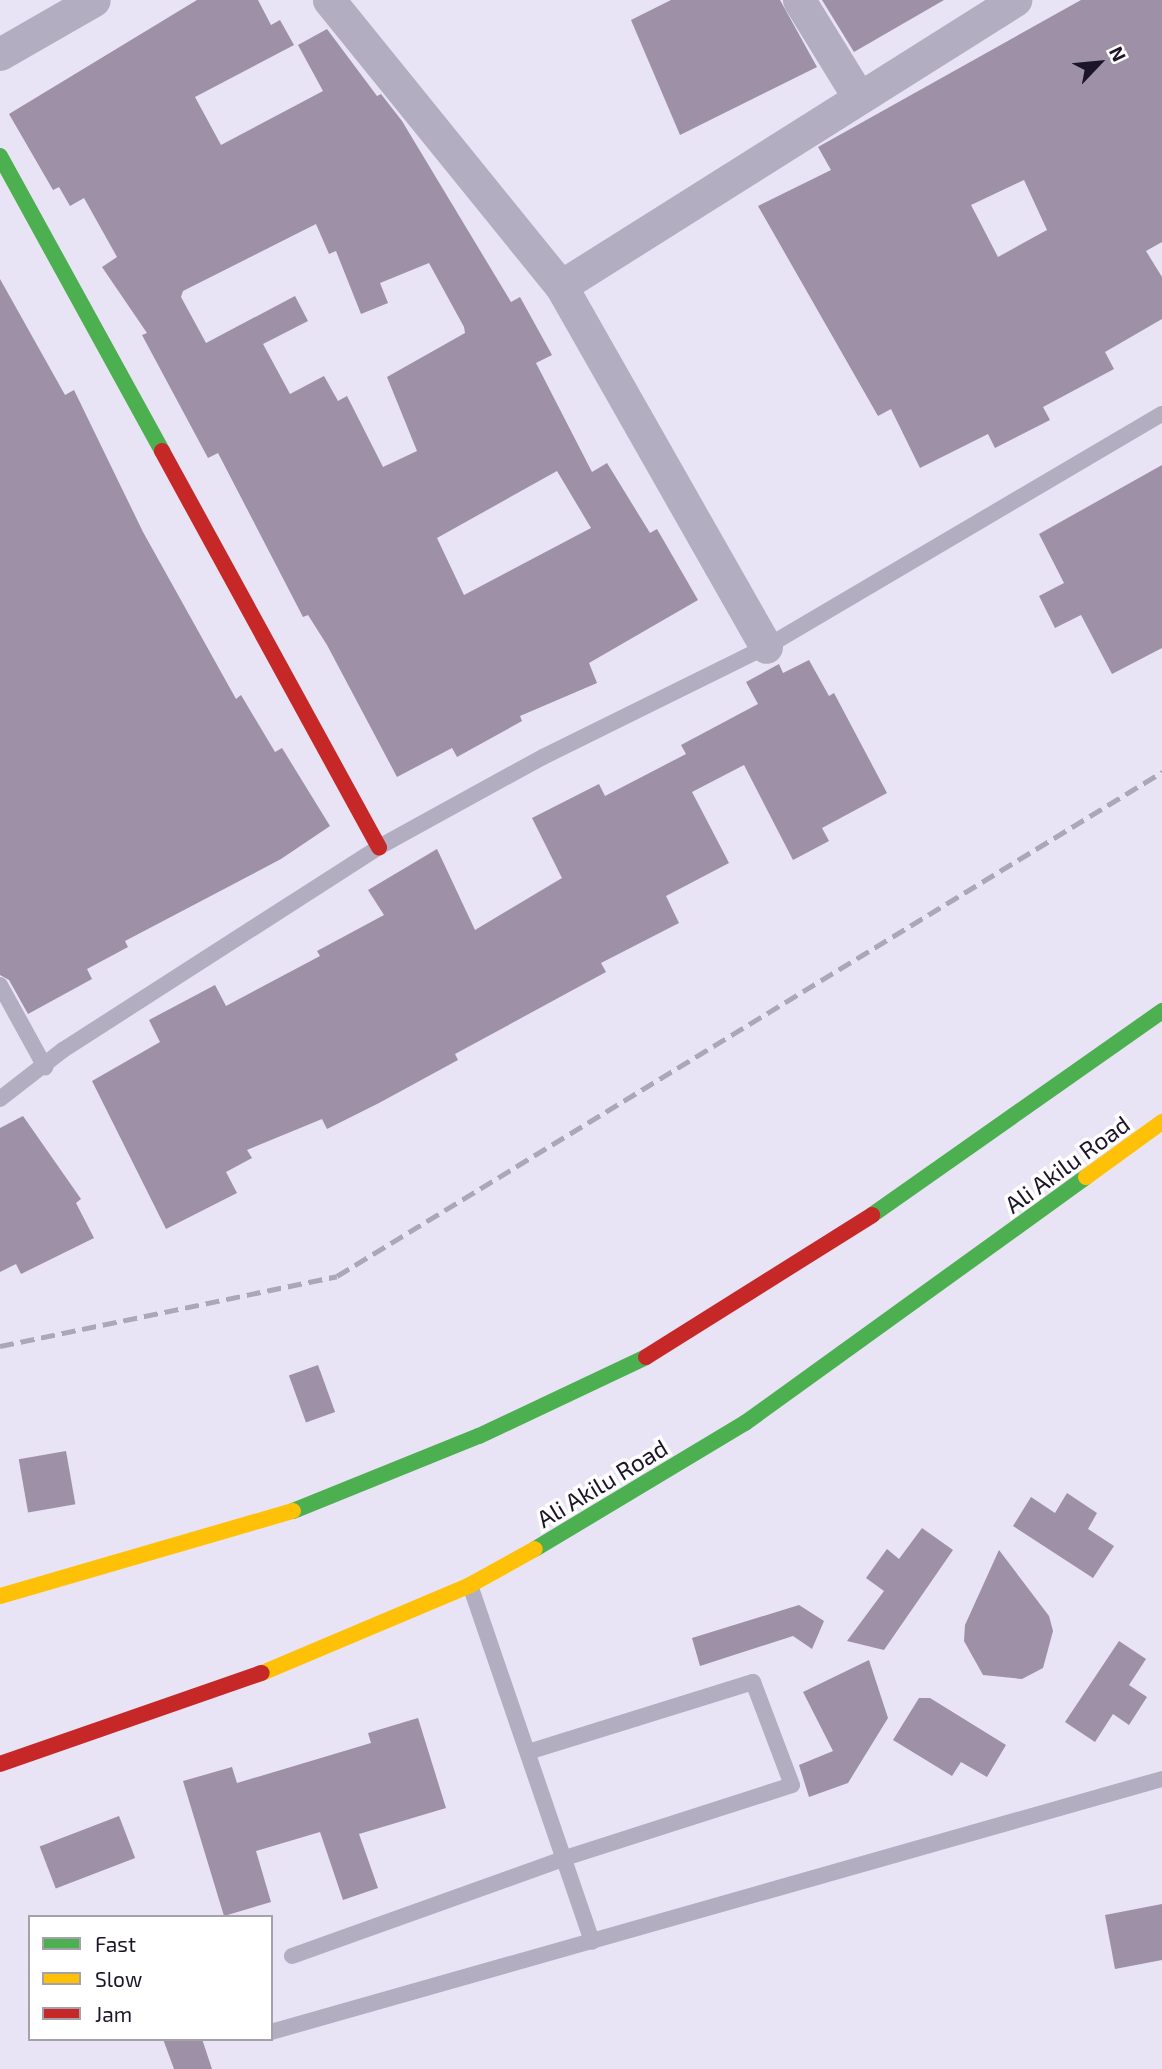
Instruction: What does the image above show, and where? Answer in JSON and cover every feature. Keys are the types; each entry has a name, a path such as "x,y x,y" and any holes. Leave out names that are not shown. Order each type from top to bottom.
{"main road":[{"path":"0,156 379,847"},
{"path":"0,1596 294,1511 479,1437 643,1359 788,1272 992,1136 1162,1011"},
{"name":"Ali Akilu Road","path":"0,1764 310,1656 470,1585 589,1520 745,1423 1162,1122"}],"street":[{"path":"0,54 94,0"},
{"path":"329,0 561,286 766,647"},
{"path":"799,0 858,96"},
{"path":"561,286 858,96 1015,0"}],"lane":[{"path":"0,1099 45,1066 379,847 543,757 766,647 1162,414"},
{"path":"0,985 45,1066"},
{"path":"470,1585 592,1942"},
{"path":"292,1956 565,1858 792,1785 753,1682 528,1752"},
{"path":"273,2031 1162,1779"}],"building":[{"path":"197,0 258,0 271,25 280,20 294,45 195,97 221,145 323,91 298,45 327,29 377,96 381,94 402,121 511,302 520,297 552,355 536,363 592,472 607,463 650,533 657,529 698,600 589,663 597,683 520,716 522,721 457,757 452,748 397,777 327,645 308,615 303,617 218,453 208,458 142,335 147,333 102,267 117,257 84,198 70,206 59,187 53,190 9,114","holes":["316,224 329,254 336,251 361,314 388,303 380,283 429,263 464,327 465,333 387,377 417,451 383,467 347,396 338,401 324,376 290,394 263,344 308,321 295,296 206,343 181,297 183,291","557,471 591,528 464,595 437,538"]},
{"path":"671,0 780,0 817,67 680,135 631,20"},
{"path":"822,0 944,0 854,52"},
{"path":"1081,0 1162,0 1162,242 1146,251 1162,277 1162,319 1105,352 1114,369 1043,407 1050,420 995,448 988,434 920,468 891,409 878,416 758,206 831,170 818,147","holes":["1024,180 1047,230 998,257 971,205"]},
{"path":"0,279 65,395 74,390 143,532 236,699 241,695 275,752 282,748 330,826 281,859 125,941 128,947 87,969 92,979 28,1014 9,980 0,975"},
{"path":"1162,465 1162,648 1112,674 1081,615 1055,628 1039,596 1064,583 1039,534"},
{"path":"809,660 829,696 834,693 887,793 822,828 829,841 793,860 744,765 692,792 729,863 666,896 679,923 601,963 606,972 455,1054 458,1060 379,1103 327,1129 322,1119 247,1150 252,1158 226,1172 237,1193 166,1229 92,1081 160,1042 149,1020 215,985 226,1006 320,956 317,951 384,915 368,890 437,849 475,930 562,878 532,818 599,784 605,796 686,754 681,745 758,704 746,682 779,664 783,673"},
{"path":"23,1116 81,1199 76,1203 94,1238 21,1274 16,1264 0,1272 0,1128"},
{"path":"318,1365 335,1412 306,1423 289,1376"},
{"path":"66,1451 75,1504 28,1513 19,1459"},
{"path":"1067,1493 1097,1513 1088,1529 1114,1546 1093,1578 1013,1526 1031,1497 1055,1513"},
{"path":"922,1528 953,1550 884,1650 847,1641 884,1591 866,1578 887,1549 899,1559"},
{"path":"999,1550 1049,1616 1053,1631 1043,1668 1022,1679 983,1675 964,1641 965,1625"},
{"path":"799,1605 824,1621 812,1649 793,1636 700,1666 692,1638"},
{"path":"1119,1641 1146,1659 1129,1685 1147,1697 1129,1725 1113,1714 1095,1742 1065,1722"},
{"path":"869,1660 888,1718 848,1783 809,1797 799,1765 833,1751 803,1692"},
{"path":"919,1698 930,1698 1006,1745 987,1777 961,1762 952,1776 893,1740"},
{"path":"418,1718 446,1808 359,1834 378,1888 343,1900 320,1832 256,1851 271,1902 224,1915 183,1781 232,1767 237,1783 371,1743 368,1733"},
{"path":"119,1816 135,1858 56,1888 40,1846"},
{"path":"1162,1904 1162,1960 1115,1969 1105,1915"},
{"path":"164,2041 203,2041 212,2069 174,2069"}],"railway":[{"path":"0,1346 337,1276 1162,772"}],"traffic: fast":[{"path":"0,156 162,451"},
{"path":"872,1215 1162,1011"},
{"path":"535,1549 745,1423 1086,1177"},
{"path":"293,1511 479,1436 646,1357"}],"traffic: slow":[{"path":"1086,1177 1162,1122"},
{"path":"0,1596 293,1511"},
{"path":"262,1673 470,1585 535,1549"}],"traffic: jam":[{"path":"162,451 379,847"},
{"path":"646,1357 872,1215"},
{"path":"0,1764 262,1673"}]}
